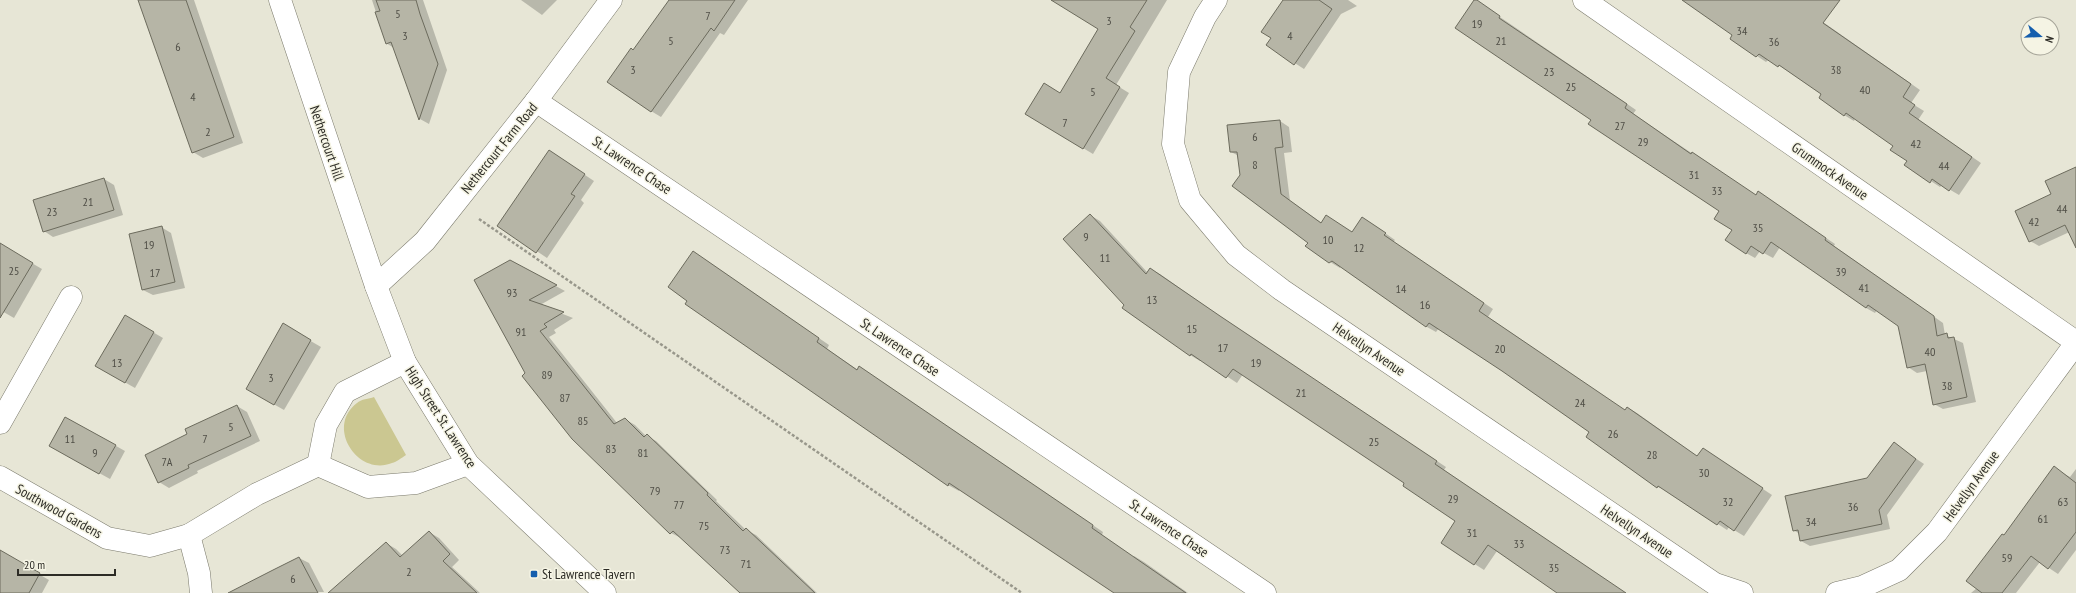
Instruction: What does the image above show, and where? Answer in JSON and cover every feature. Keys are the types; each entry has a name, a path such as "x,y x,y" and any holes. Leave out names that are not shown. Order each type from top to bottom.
{"street":[{"name":"Nethercourt Hill","path":"280,0 376,286"},
{"name":"Nethercourt Farm Road","path":"376,286 425,241 536,100 611,0"},
{"name":"Helvellyn Avenue","path":"1216,0 1204,16 1179,72 1173,144 1190,200 1236,255 1282,290 1715,584 1742,593"},
{"name":"Grummock Avenue","path":"1584,0 2076,342"},
{"name":"St. Lawrence Chase","path":"536,100 1265,593"},
{"name":"High Street St. Lawrence","path":"376,286 405,362 468,464 605,593"},
{"path":"0,423 71,298"},
{"name":"Helvellyn Avenue","path":"1837,593 1862,587 1899,570 1937,532 2076,342"},
{"path":"405,362 345,392 326,425 318,465 368,487 416,483 468,464"},
{"name":"Southwood Gardens","path":"0,477 107,538 150,546 189,535 257,494 318,465"},
{"path":"189,535 199,573 201,593"}],"path":[{"path":"455,202 1022,593"}],"shaded area":[{"path":"374,397 406,455 397,461 379,465 368,463 358,456 350,447 345,436 344,424 348,413 357,403"}],"building":[{"path":"138,0 186,0 234,137 192,153"},
{"path":"376,0 416,0 438,64 419,120 391,42 386,44 375,12 380,11"},
{"path":"669,0 735,0 714,31 711,28 651,112 607,82 631,48 633,50"},
{"path":"1051,0 1147,0 1130,27 1135,31 1106,78 1120,87 1083,149 1025,114 1044,83 1060,93 1098,29"},
{"path":"1283,0 1319,0 1332,9 1294,65 1266,45 1271,38 1261,32"},
{"path":"1474,0 1477,0 1500,16 1499,18 1627,104 1625,108 1691,154 1692,152 1756,195 1758,191 1934,316 1937,336 1947,333 1948,338 1954,337 1967,397 1933,405 1925,364 1907,368 1898,326 1868,305 1866,308 1771,242 1763,254 1751,246 1746,254 1725,240 1732,230 1714,219 1719,211 1588,124 1591,120 1455,28"},
{"path":"1682,0 1840,0 1823,23 1911,84 1903,97 1915,105 1909,113 1972,157 1949,191 1932,179 1930,183 1904,165 1907,161 1890,150 1893,146 1846,113 1844,116 1819,98 1821,94 1779,65 1778,67 1759,54 1756,57 1730,39 1732,35"},
{"path":"1280,120 1283,147 1275,148 1281,194 1321,223 1326,215 1352,232 1362,217 1386,233 1384,235 1484,303 1479,311 1625,410 1627,407 1697,456 1703,448 1763,488 1734,531 1720,521 1717,525 1658,486 1657,488 1586,437 1589,432 1502,371 1429,323 1426,327 1332,261 1329,263 1305,246 1308,243 1232,186 1240,175 1237,152 1230,152 1227,125"},
{"path":"549,150 585,174 571,194 575,196 536,253 497,226"},
{"path":"2076,167 2076,248 2065,225 2029,242 2015,211 2051,194 2045,181"},
{"path":"104,178 114,210 43,232 33,200"},
{"path":"1090,214 1146,274 1150,268 1437,461 1435,464 1626,593 1557,593 1488,545 1474,565 1441,543 1455,521 1403,486 1404,483 1233,369 1226,378 1191,354 1190,356 1122,308 1124,305 1063,239"},
{"path":"162,226 175,282 142,290 129,234"},
{"path":"0,243 33,263 0,318"},
{"path":"693,251 819,338 817,342 857,370 859,366 1093,525 1092,528 1186,593 1114,593 949,483 948,486 685,304 687,301 668,287"},
{"path":"510,260 557,285 529,300 564,312 544,324 547,327 540,331 614,424 625,418 644,437 647,434 708,493 707,495 743,531 746,528 815,593 740,593 673,531 670,534 572,439 522,376 525,373 474,280"},
{"path":"125,315 154,332 125,383 95,366"},
{"path":"283,323 311,340 274,405 246,389"},
{"path":"237,405 251,436 188,465 189,468 158,483 145,455 187,434 185,429"},
{"path":"65,417 116,445 99,474 49,446"},
{"path":"1894,442 1916,459 1879,510 1882,524 1800,541 1798,530 1793,531 1785,496 1867,478"},
{"path":"2054,466 2076,483 2076,532 2048,569 2031,556 2002,593 1982,593 1966,581 2002,534 2004,535"},
{"path":"429,531 450,554 443,561 477,593 328,593 386,542 400,557"},
{"path":"0,550 40,573 29,593 0,593"},
{"path":"299,557 318,593 228,593 273,570"}],"place":[{"name":"St Lawrence Tavern","path":"534,574"}]}
